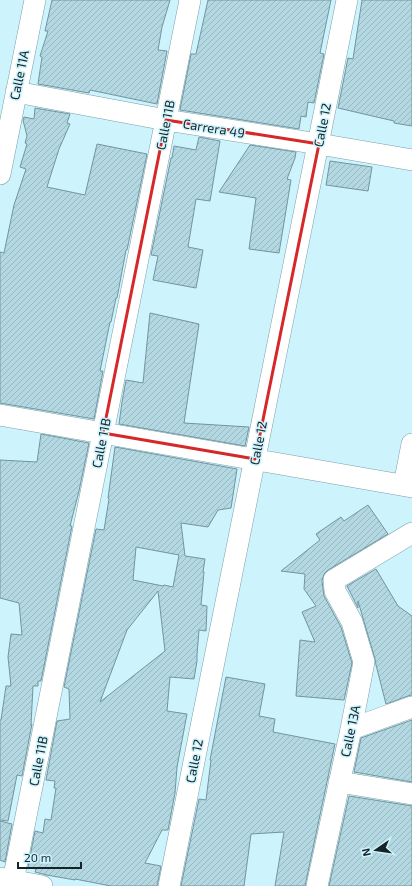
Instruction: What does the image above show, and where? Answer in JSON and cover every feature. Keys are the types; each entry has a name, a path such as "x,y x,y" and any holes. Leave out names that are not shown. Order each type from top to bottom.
{"street":[{"name":"Calle 11A","path":"0,174 35,0"},
{"name":"Calle 11B","path":"9,882 103,433 190,0"},
{"name":"Calle 12","path":"169,886 347,0"},
{"name":"Carrera 49","path":"16,92 166,120 412,160"},
{"path":"0,415 408,486 412,444"},
{"name":"Calle 13A","path":"316,886 351,729 364,662 352,622 335,591 334,580 412,533"},
{"path":"351,729 412,707"},
{"path":"339,782 412,794"},
{"path":"9,882 42,886"}],"highlighted area":[{"path":"166,120 319,144 255,459 103,433"}],"building":[{"path":"52,0 170,0 162,27 158,50 167,51 157,104 90,90 89,93 38,84 42,57 40,56 48,31 45,31"},
{"path":"208,0 331,0 320,53 324,54 314,103 308,102 306,117 301,116 299,129 180,110 191,54 196,54"},
{"path":"362,0 412,0 412,126 394,123 394,121 338,108 348,58 353,59"},
{"path":"35,108 70,114 67,123 70,124 59,149 47,187 85,195 97,144 147,154 100,371 103,371 94,419 0,403 0,252 4,253 14,205 26,169 20,167 27,144 25,143 27,136 23,120 24,117 34,119"},
{"path":"199,137 220,141 210,201 196,199 188,247 203,250 196,288 153,280 158,256 151,255 174,146 196,150"},
{"path":"250,145 296,152 287,179 291,180 279,253 249,249 256,198 219,192"},
{"path":"330,161 372,167 368,191 326,185"},
{"path":"150,313 199,324 184,423 249,427 245,446 119,424 126,380 143,383"},
{"path":"41,434 89,443 70,526 72,526 41,681 38,681 38,686 33,686 31,725 32,724 22,776 17,775 8,821 0,820 0,720 6,686 11,686 8,657 11,634 22,635 19,603 0,598 0,460 37,462"},
{"path":"115,447 237,469 231,508 218,510 208,527 181,523 185,556 205,559 201,605 207,606 206,631 199,630 194,679 170,677 167,711 187,714 177,767 175,793 168,830 162,830 145,863 161,866 157,886 111,886 47,875 35,872 36,869 28,867 35,831 43,833 45,819 51,820 56,788 54,788 55,781 46,780 57,721 70,719 69,689 64,687 96,529 104,530","holes":["136,547 179,555 173,587 133,580","158,591 165,651 100,702 127,630"]},
{"path":"368,505 388,534 328,570 324,574 322,581 324,596 341,627 352,663 344,700 296,696 300,640 315,642 302,612 316,606 304,589 305,574 281,571 320,540 316,534 341,517 344,521"},
{"path":"376,569 398,606 412,616 412,695 386,704 358,601 358,608 347,586"},
{"path":"226,677 265,684 259,716 275,719 273,732 335,744 305,886 275,886 284,832 251,834 244,886 181,886 199,799 206,800 210,760"},
{"path":"412,720 412,782 354,772 361,738"},
{"path":"349,796 412,806 412,886 329,886"},
{"path":"0,821 12,824 5,862 0,860"}]}
